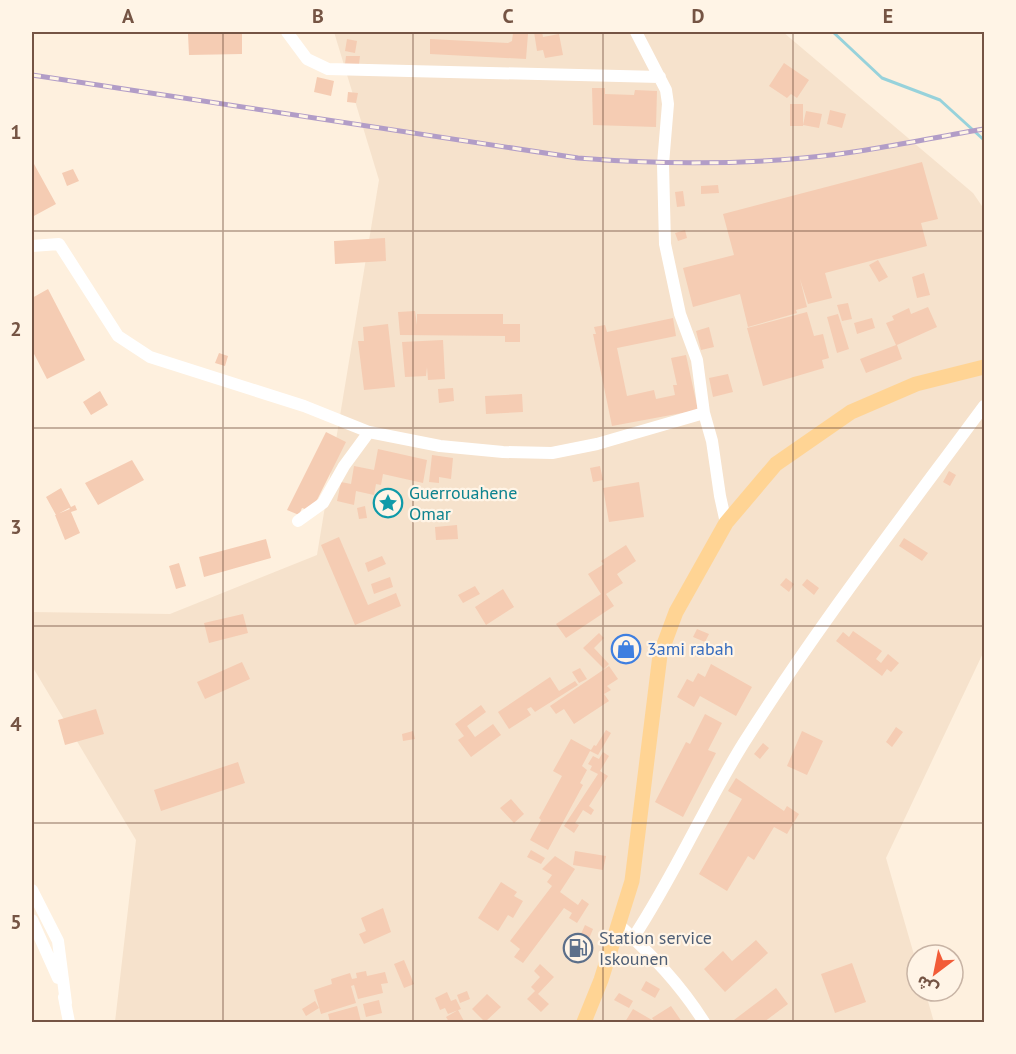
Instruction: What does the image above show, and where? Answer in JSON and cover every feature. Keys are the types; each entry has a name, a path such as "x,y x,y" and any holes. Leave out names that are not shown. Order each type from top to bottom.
{"main road":[{"path":"584,1023 632,881 660,655 676,612 726,523 776,464 851,412 916,384 984,367"}],"street":[{"path":"287,32 307,59 328,69 660,76"},
{"path":"636,32 666,90 668,104 663,164 665,244 680,314 697,360 704,413 712,441 726,523"},
{"path":"32,246 59,244 118,336 150,357 304,406 369,432 440,446 503,452 552,453 597,444 704,413"},
{"path":"633,938 657,901 743,744 861,574 984,406"},
{"path":"298,521 323,503 344,466 369,432"},
{"path":"32,890 58,940 69,1023"},
{"path":"32,920 53,964 66,1003"},
{"path":"619,925 657,959 684,992 704,1023"}],"shaded area":[{"path":"334,32 783,32 973,193 984,209 984,651 886,858 911,943 905,943 905,1003 928,1003 934,1022 115,1022 136,840 32,666 32,612 170,614 317,555 379,180"}],"building":[{"path":"534,32 542,32 543,37 559,34 563,55 545,58 543,50 537,51"},
{"path":"242,33 242,54 189,55 188,34"},
{"path":"513,33 528,34 526,59 430,54 430,39 508,43 512,41"},
{"path":"347,39 357,41 355,53 345,51"},
{"path":"346,56 360,56 359,64 345,64"},
{"path":"784,63 809,80 797,98 791,94 787,98 769,86"},
{"path":"317,77 334,81 331,96 314,92"},
{"path":"592,88 605,88 605,94 634,95 635,90 657,91 656,127 593,125"},
{"path":"348,92 358,93 356,103 347,102"},
{"path":"790,104 803,104 803,126 790,126"},
{"path":"830,110 846,114 842,128 827,124"},
{"path":"806,111 822,114 819,128 803,125"},
{"path":"922,162 938,219 921,223 927,246 825,273 832,298 808,304 800,279 807,307 796,310 797,313 748,327 740,294 693,307 683,268 734,255 723,214"},
{"path":"34,164 56,204 32,217 32,165"},
{"path":"73,169 79,181 67,186 62,173"},
{"path":"718,185 719,193 701,194 701,186"},
{"path":"683,191 685,206 677,207 675,192"},
{"path":"685,230 687,238 678,241 675,233"},
{"path":"385,238 386,261 335,264 334,241"},
{"path":"878,260 888,277 879,282 869,265"},
{"path":"924,273 930,295 917,298 912,277"},
{"path":"48,289 85,360 47,379 32,350 32,298"},
{"path":"848,303 852,319 842,321 837,305"},
{"path":"928,307 937,327 897,345 902,359 866,373 860,359 896,345 886,323 894,320 892,316 909,308 911,314"},
{"path":"415,311 417,325 417,314 503,314 503,324 520,324 520,342 505,342 505,336 400,335 398,312"},
{"path":"807,312 814,336 823,334 829,358 822,360 824,368 763,386 747,328"},
{"path":"838,314 849,349 837,353 827,317"},
{"path":"673,318 676,336 617,348 627,396 654,390 656,399 675,395 673,385 677,385 671,358 686,355 698,410 612,426 593,334 596,334 594,327 605,325 607,332"},
{"path":"872,318 875,328 857,334 854,323"},
{"path":"388,324 395,387 364,390 358,341 364,341 363,327"},
{"path":"709,327 714,347 701,350 696,331"},
{"path":"443,340 445,379 428,380 427,367 426,376 405,377 402,342"},
{"path":"219,353 228,356 225,366 215,363"},
{"path":"728,374 733,392 713,397 709,378"},
{"path":"453,388 454,401 439,403 438,389"},
{"path":"100,391 108,405 91,415 83,402"},
{"path":"522,394 523,412 486,414 485,396"},
{"path":"326,432 346,442 314,506 308,510 302,508 299,515 287,510"},
{"path":"378,449 427,460 423,483 383,474 381,485 376,484 374,495 356,491 354,505 337,501 341,482 351,484 354,466 374,470"},
{"path":"432,455 453,458 451,479 439,477 439,483 429,482"},
{"path":"132,460 144,480 98,505 85,483"},
{"path":"600,466 603,480 593,482 590,468"},
{"path":"949,471 956,475 950,486 943,482"},
{"path":"639,482 644,517 609,522 603,488"},
{"path":"61,488 71,507 75,505 77,510 71,512 80,533 65,540 56,515 46,497"},
{"path":"365,506 367,518 359,519 357,508"},
{"path":"457,525 458,539 436,540 435,527"},
{"path":"339,537 368,605 396,593 401,606 355,625 321,545"},
{"path":"904,538 928,553 922,561 899,546"},
{"path":"266,539 271,558 204,577 199,557"},
{"path":"626,545 636,561 617,574 623,583 606,594 614,606 566,638 556,624 601,594 588,574 604,564 601,561"},
{"path":"382,556 386,564 368,572 365,563"},
{"path":"179,563 186,586 176,589 169,566"},
{"path":"390,577 393,587 374,594 371,584"},
{"path":"786,578 794,584 789,592 780,585"},
{"path":"807,579 819,588 814,595 802,585"},
{"path":"475,586 480,594 463,603 458,595"},
{"path":"503,589 514,607 486,625 475,607"},
{"path":"243,614 248,633 209,643 204,623"},
{"path":"697,629 709,634 705,642 693,637"},
{"path":"853,631 882,651 876,659 881,663 888,654 899,663 891,672 887,669 882,676 836,641 843,632 849,637"},
{"path":"599,633 604,638 594,648 609,664 604,669 583,648"},
{"path":"242,662 250,679 205,699 197,682"},
{"path":"711,664 752,687 736,716 700,696 694,707 677,697 687,679 693,682 698,673 705,677"},
{"path":"609,666 618,679 607,686 611,690 604,694 609,701 574,724 564,709 556,714 550,706"},
{"path":"580,668 587,679 579,683 572,672"},
{"path":"550,677 559,691 575,681 578,685 535,712 531,707 527,709 531,715 509,729 498,712"},
{"path":"481,705 486,712 467,726 475,737 493,724 501,735 471,757 458,740 464,736 455,724"},
{"path":"96,709 104,734 65,745 58,720"},
{"path":"705,714 722,723 708,750 716,753 683,817 655,802 686,742 690,744"},
{"path":"896,727 903,732 892,747 886,742"},
{"path":"606,730 611,733 598,755 590,751 582,766 587,770 580,783 583,785 548,850 530,840 562,776 553,771 571,739 591,750"},
{"path":"413,731 415,739 403,741 402,734"},
{"path":"802,731 823,741 807,775 787,766"},
{"path":"763,743 769,748 760,759 754,754"},
{"path":"603,752 609,756 600,771 608,776 589,806 594,810 591,815 583,810 575,823 579,825 574,833 564,826 598,774 590,770 592,766 588,764 593,756 599,759"},
{"path":"238,762 245,783 161,811 154,790"},
{"path":"736,778 784,811 787,806 799,814 787,834 774,827 754,860 748,856 727,891 699,874 742,799 728,791"},
{"path":"511,799 524,814 514,823 500,808"},
{"path":"531,850 545,858 541,864 527,857"},
{"path":"575,851 606,856 603,870 573,865"},
{"path":"555,856 575,869 560,892 578,905 582,899 589,904 577,923 569,918 572,913 564,908 523,963 514,957 520,949 510,941 552,886 547,882 552,875 542,869"},
{"path":"501,882 517,892 514,896 523,901 513,918 508,915 498,931 478,918"},
{"path":"383,908 391,932 364,944 359,934 366,931 361,918"},
{"path":"585,925 593,929 580,960 571,956"},
{"path":"756,940 768,953 725,992 704,969 723,951 732,961"},
{"path":"404,960 414,984 404,988 394,964"},
{"path":"852,963 866,1002 835,1013 821,974"},
{"path":"540,964 554,977 538,994 549,1004 541,1012 527,999 535,991 531,987 540,977 534,971"},
{"path":"366,971 367,976 385,972 388,983 381,984 383,993 358,999 354,985 351,986 356,1003 321,1014 314,990 332,984 331,979 350,973 352,979 357,978 356,973"},
{"path":"646,981 660,989 655,998 641,990"},
{"path":"776,988 788,1004 764,1022 736,1022 734,1020"},
{"path":"467,991 470,999 460,1003 457,995"},
{"path":"447,992 451,1001 456,999 461,1009 448,1014 445,1008 440,1010 435,998"},
{"path":"619,993 633,1001 629,1008 614,1000"},
{"path":"487,994 501,1007 485,1022 472,1009"},
{"path":"379,1000 382,1013 366,1017 363,1004"},
{"path":"315,1001 319,1008 306,1016 302,1009"},
{"path":"357,1006 361,1022 330,1022 328,1014"},
{"path":"671,1006 682,1022 655,1022 652,1018"},
{"path":"633,1009 652,1020 651,1022 625,1022"},
{"path":"458,1010 464,1021 449,1022 446,1017"}],"waterway":[{"path":"833,32 882,78 940,100 984,140"}],"railway":[{"path":"32,75 578,158 606,160 718,163 803,158 871,149 984,129"}],"place":[{"name":"Guerrouahene Omar","path":"388,503"},
{"name":"3ami rabah","path":"626,649"},
{"name":"Station service Iskounen","path":"578,948"}]}
